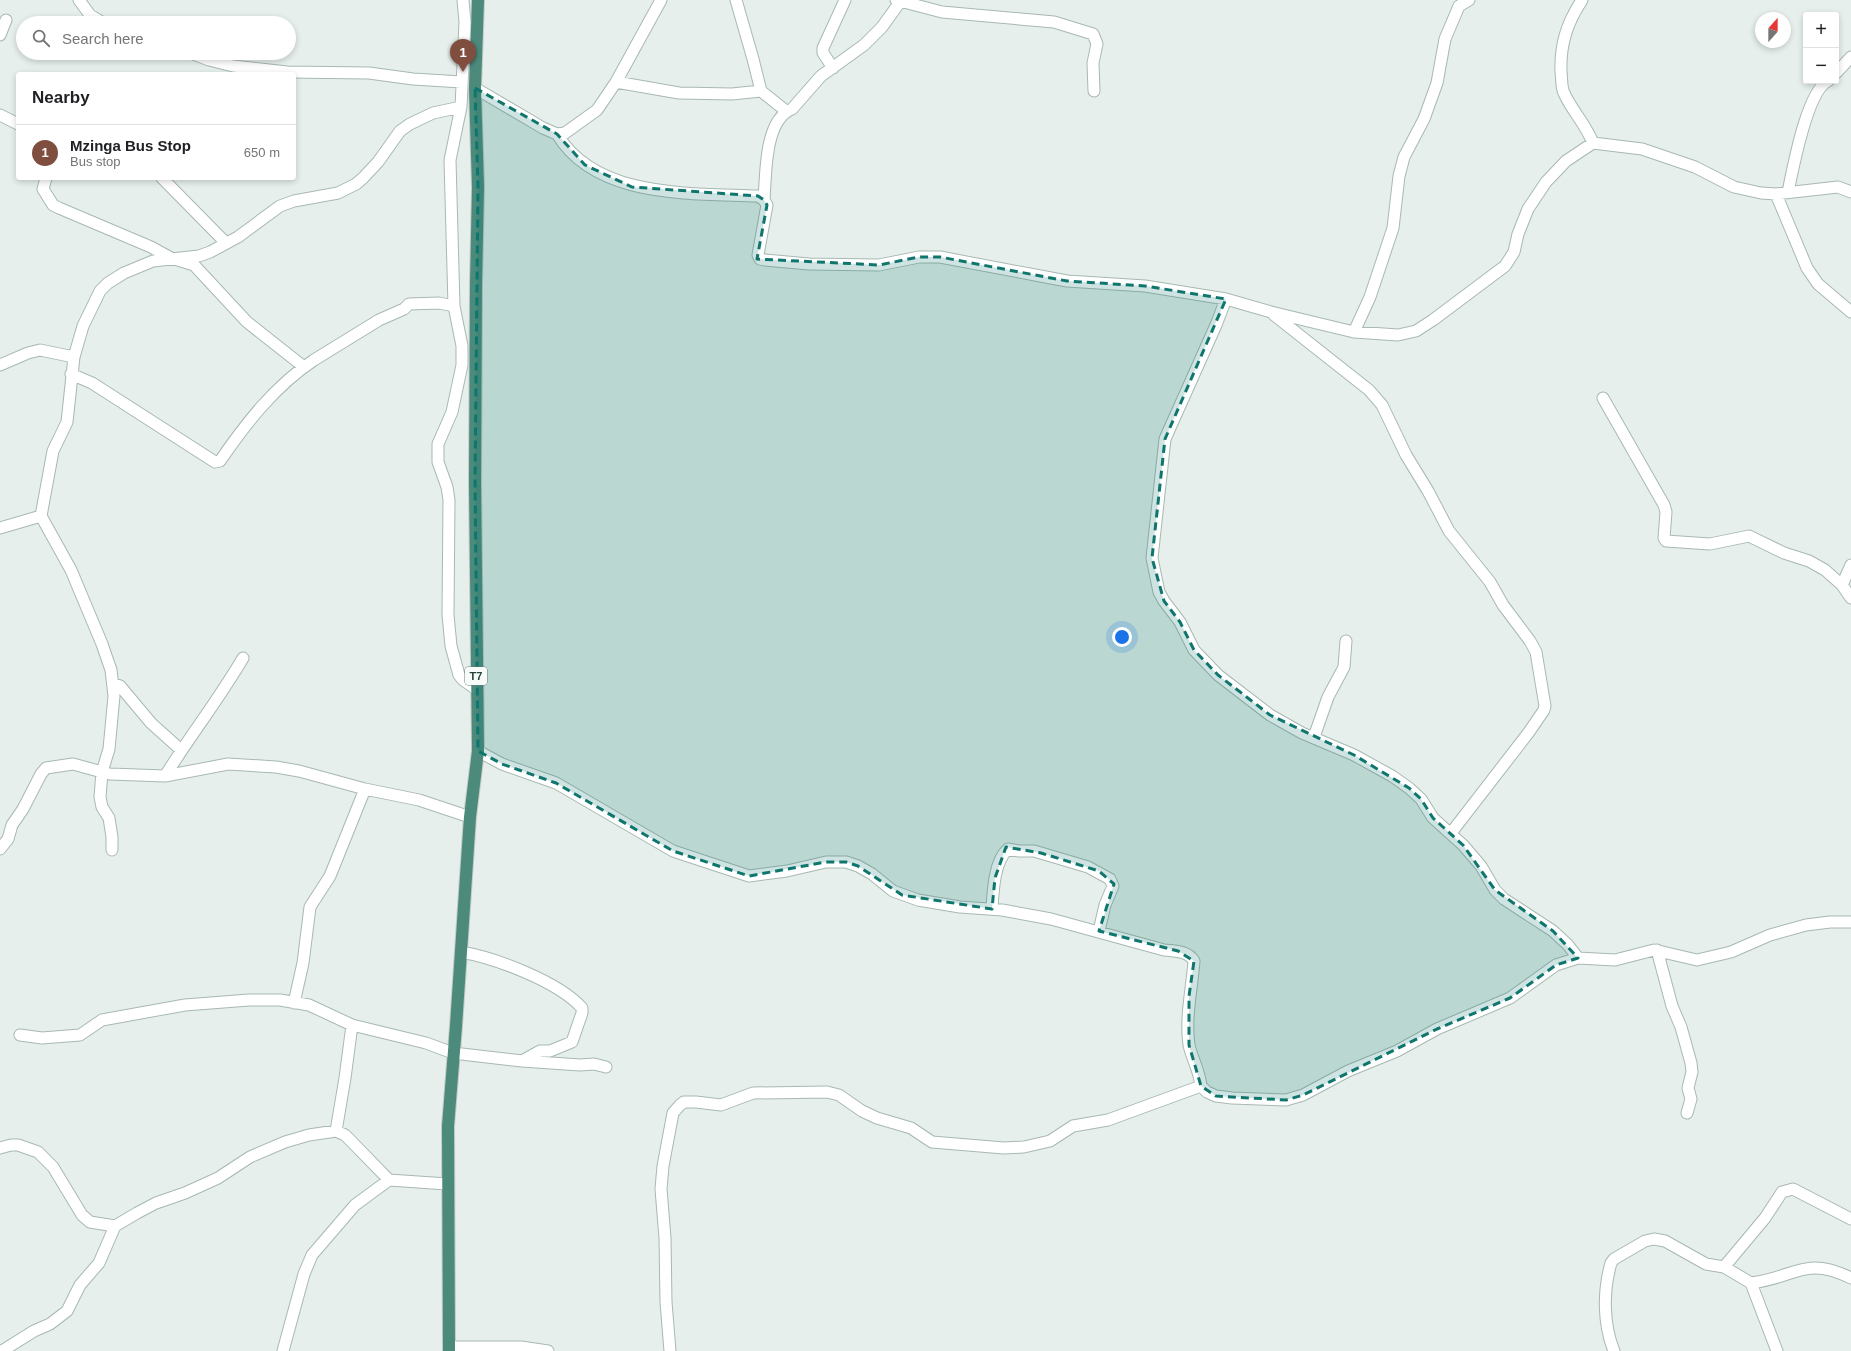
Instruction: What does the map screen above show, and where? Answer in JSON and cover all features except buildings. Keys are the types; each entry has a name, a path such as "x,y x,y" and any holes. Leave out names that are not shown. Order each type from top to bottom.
{"highway":[{"name":"T7","path":"449,1349 447,1184 448,1126 462,952 470,817 478,751 476,689 476,284 478,187 475,88 478,0"}],"street":[{"path":"79,0 92,16"},
{"path":"463,0 465,22 461,107 450,160 454,306 462,346 462,365 452,412 438,444 438,462 447,487 449,500 448,615 451,646 459,675 463,680 476,689"},
{"path":"475,88 543,128 557,134 565,133 597,110 616,82 661,0"},
{"path":"736,0 753,59 760,91 786,111"},
{"path":"833,68 823,53 823,48 845,0"},
{"path":"1354,332 1370,298 1393,228 1399,176 1404,157 1424,119 1438,83 1445,39 1459,6 1469,0"},
{"path":"1582,0 1568,25 1563,40 1561,55 1562,79 1563,92 1585,126 1592,143"},
{"path":"764,200 767,148 775,127 786,111 792,109 821,76 864,45 882,27 898,1 942,12 1054,22 1093,34 1097,44 1093,63 1094,91"},
{"path":"0,35 6,20"},
{"path":"1839,70 1851,57"},
{"path":"209,60 233,66 287,72"},
{"path":"296,72 348,74 369,72 413,79 462,82"},
{"path":"616,82 680,93 732,94 760,91"},
{"path":"1788,192 1797,144 1816,94 1822,84"},
{"path":"112,850 112,837 109,818 102,808 100,797 102,772 109,749 114,684 106,654 71,570 41,516 54,451 66,422 70,374 83,326 100,292 108,283 138,266 153,260 199,256 238,237 280,206 294,201 338,193 356,184 378,162 404,128 416,120 433,113 461,107"},
{"path":"0,115 16,123"},
{"path":"557,134 563,145 585,165 632,187 675,192 758,196 764,200 767,205 758,254 760,259 879,265 919,257 940,257 1067,281 1145,286 1226,299 1271,312 1354,332 1398,335 1416,331 1434,320 1505,266 1514,252 1518,234 1528,209 1546,182 1566,161 1592,143 1642,149 1696,167 1734,187 1761,194 1776,194 1838,187 1851,192"},
{"path":"45,180 43,189 54,204 59,208 151,247 171,258 194,265 247,322 304,367"},
{"path":"164,180 226,243"},
{"path":"1776,194 1807,268 1818,284 1851,312"},
{"path":"1226,299 1165,439 1158,486 1152,558 1159,592 1180,622 1187,639 1201,659 1218,675 1270,715 1314,738 1354,755 1392,776 1421,798 1434,818 1451,833 1481,866 1493,887 1504,899 1553,932 1568,945 1578,958"},
{"path":"70,374 92,383 215,462 220,461 247,422 260,408 304,367 375,323 404,309 409,304 439,303 454,306"},
{"path":"1271,312 1378,398 1406,456 1428,491 1449,531 1490,582 1503,605 1530,641 1536,652 1543,688 1544,710 1529,732 1451,833"},
{"path":"0,365 28,353 40,350 74,357"},
{"path":"1603,398 1664,505 1666,512 1664,538 1666,541 1710,544 1749,536 1784,553 1809,561 1825,570 1842,585 1851,598"},
{"path":"0,528 41,516"},
{"path":"1842,585 1851,565"},
{"path":"1314,738 1328,697 1344,667 1346,641"},
{"path":"165,776 199,724 217,701 243,658"},
{"path":"114,684 120,686 151,723 181,750"},
{"path":"478,751 502,764 556,783 673,851 749,876 787,871 826,862 846,862 858,866 893,891 918,900 960,907 992,909 1051,919 1164,950 1178,951 1192,957 1194,962 1189,996 1190,1049 1198,1067 1201,1086 1211,1094 1232,1098 1286,1100 1303,1095 1348,1071 1398,1051 1425,1035 1510,998 1556,965 1578,958 1615,960 1638,953 1657,950 1697,960 1731,952 1770,935 1806,925 1830,922 1851,922"},
{"path":"0,849 8,839 12,825 23,809 41,774 46,768 73,764 110,774 165,776 228,764 276,767 299,771 365,789 419,800 470,817"},
{"path":"294,1003 302,963 310,907 330,876 365,789"},
{"path":"992,909 995,878 1004,852 1008,849 1034,851 1088,867 1110,878 1113,886 1105,905 1099,931"},
{"path":"1657,950 1672,1006 1681,1027 1691,1063 1692,1072 1688,1088 1691,1099 1687,1113"},
{"path":"462,952 526,972 569,996 582,1008 582,1013 572,1042 550,1051 540,1051 522,1061"},
{"path":"20,1035 42,1038 80,1035 102,1020 186,1005 249,1000 280,1000 309,1006 352,1025 420,1041 453,1053 522,1061 580,1065 594,1064 606,1067"},
{"path":"336,1131 346,1078 352,1025"},
{"path":"670,1351 666,1302 665,1238 661,1189 663,1166 673,1114 680,1104 684,1102 721,1105 754,1092 827,1092 839,1095 862,1111 877,1118 911,1128 932,1142 1004,1148 1024,1147 1050,1141 1073,1126 1108,1120 1201,1086"},
{"path":"2,1351 34,1331 50,1324 67,1311 80,1285 99,1263 115,1226 156,1203 185,1193 218,1178 250,1157 309,1134 336,1131 352,1141 389,1180"},
{"path":"0,1148 18,1145 38,1152 53,1167 82,1215 90,1222 115,1226"},
{"path":"283,1351 304,1274 312,1255 355,1205 389,1180 447,1184"},
{"path":"1724,1267 1765,1218 1782,1192 1787,1190 1792,1189 1851,1219"},
{"path":"1614,1351 1608,1330 1605,1296 1609,1270 1614,1259 1645,1241 1654,1239 1665,1240 1706,1264 1724,1267 1751,1283 1777,1351"},
{"path":"1751,1283 1810,1267 1831,1270 1851,1278"},
{"path":"449,1349 521,1347 548,1351"}],"highlighted area":[{"path":"475,88 557,134 585,165 632,187 758,196 764,200 767,205 757,259 879,265 919,257 940,257 1067,281 1145,286 1226,299 1165,439 1152,558 1164,601 1180,622 1194,650 1218,675 1270,715 1354,755 1409,788 1421,799 1433,818 1463,845 1495,890 1553,931 1578,958 1556,965 1510,998 1437,1029 1303,1095 1286,1100 1216,1096 1201,1086 1189,1045 1189,996 1194,961 1178,951 1099,931 1114,884 1099,871 1041,853 1006,847 995,878 992,909 902,895 858,866 846,862 826,862 749,876 673,851 556,783 502,764 478,751 475,482 478,187"}],"place":[{"name":"Mzinga Bus Stop","path":"463,72"}]}
